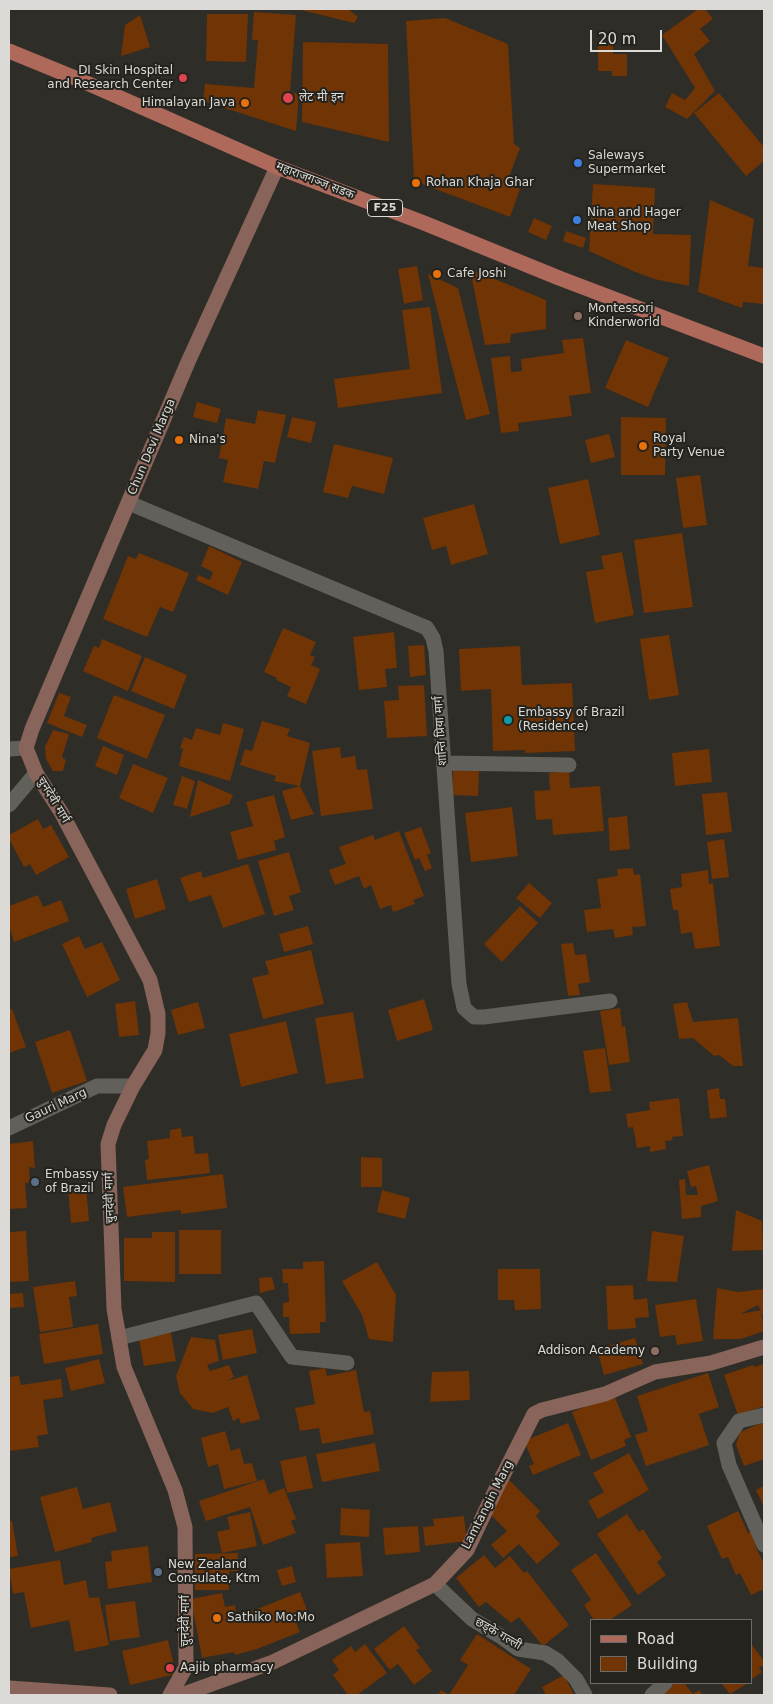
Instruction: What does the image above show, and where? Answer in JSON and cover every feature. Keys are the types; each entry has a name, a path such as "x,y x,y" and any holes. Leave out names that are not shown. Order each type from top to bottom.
{"main road":[{"name":"महाराजगञ्ज सडक","path":"9,51 80,80 277,167 764,356"}],"street":[{"name":"Chun Devi Marga","path":"26,748 32,729 188,362 277,167"},
{"name":"शान्ति प्रिया मार्ग","path":"129,503 427,628 433,638 436,650 459,984 464,1008 474,1017 484,1017 610,1001"},
{"path":"9,749 26,748"},
{"name":"चुनदेवी मार्ग","path":"26,748 36,773 61,812 150,980 158,1014 158,1033 155,1050 114,1125 108,1144 114,1309 124,1367 175,1490 185,1527 186,1667 170,1695"},
{"path":"444,763 568,765"},
{"path":"9,805 36,773"},
{"name":"Gauri Marg","path":"9,1128 97,1086 134,1086"},
{"path":"119,1338 256,1304 292,1358 347,1363"},
{"name":"Lamtangin Marg","path":"181,1695 273,1662 435,1584 467,1550 534,1414 542,1410 605,1394 655,1372 711,1363 764,1348"},
{"path":"764,1415 739,1421 724,1443 729,1465 764,1545"},
{"name":"छड्के गल्ली","path":"435,1584 472,1619 518,1649 545,1653 558,1661 576,1679 585,1695"},
{"path":"652,1695 664,1684"},
{"path":"9,1688 110,1695"}],"building":[{"path":"297,9 348,9 358,17 354,23"},
{"path":"698,9 705,9 713,19 700,29 710,41 694,54 715,91 687,119 665,107 672,93 685,100 695,88 662,35"},
{"path":"254,12 296,15 290,91 299,95 296,131 203,101 205,84 254,88 258,40 252,40"},
{"path":"207,14 248,14 246,62 206,61"},
{"path":"140,15 150,47 121,56 125,25"},
{"path":"445,18 508,44 514,144 520,148 507,182 520,189 510,217 414,181 406,21"},
{"path":"303,42 388,44 389,142 302,122"},
{"path":"598,42 613,43 613,54 627,54 627,76 612,76 612,71 598,71"},
{"path":"719,93 764,147 764,161 746,176 694,113"},
{"path":"593,184 655,188 653,234 691,235 689,286 654,279 589,251"},
{"path":"710,200 754,219 748,266 764,268 764,304 743,302 742,308 698,292"},
{"path":"534,218 552,226 546,240 528,232"},
{"path":"566,231 586,238 583,248 563,241"},
{"path":"417,266 423,300 404,304 398,269"},
{"path":"470,269 546,300 546,329 511,334 510,343 485,345"},
{"path":"428,274 458,288 490,414 466,420"},
{"path":"430,307 442,393 338,408 334,379 410,369 402,310"},
{"path":"583,338 591,393 569,396 572,416 518,423 519,431 501,433 491,358 510,356 511,372 522,371 521,359 564,353 562,340"},
{"path":"626,340 669,358 648,407 605,388"},
{"path":"197,402 221,409 217,423 193,417"},
{"path":"258,410 286,415 275,463 264,461 258,489 223,482 228,460 219,458 226,418 255,424"},
{"path":"292,417 316,422 311,443 287,437"},
{"name":"Royal Party Venue","path":"621,417 666,418 665,475 621,475"},
{"path":"609,434 615,457 591,463 585,440"},
{"path":"334,444 393,458 384,494 352,486 348,498 323,492"},
{"path":"700,475 707,525 683,528 676,478"},
{"path":"588,479 600,535 560,544 548,488"},
{"path":"474,504 488,554 451,565 446,546 432,550 423,518"},
{"path":"682,533 693,607 644,613 634,540"},
{"path":"209,546 242,562 228,595 196,580 198,575 210,580 213,572 201,566"},
{"path":"622,552 634,615 595,623 586,572 604,569 601,556"},
{"path":"139,553 189,573 173,612 160,607 147,637 103,619 128,556 136,559"},
{"path":"283,628 316,642 310,655 315,657 311,665 320,669 306,704 287,696 291,687 264,672"},
{"path":"394,632 397,668 385,669 387,687 359,690 353,637"},
{"path":"669,635 679,695 649,700 640,639"},
{"path":"102,639 142,656 128,691 83,671 94,646 99,648"},
{"path":"424,645 426,675 410,677 408,646"},
{"path":"520,646 522,685 572,683 575,751 525,753 525,750 493,751 491,689 461,691 459,649"},
{"path":"145,657 187,675 174,709 131,691"},
{"path":"424,685 427,736 387,738 384,701 399,700 398,686"},
{"path":"59,693 71,697 64,716 87,725 82,737 47,723"},
{"path":"114,695 165,715 147,759 97,738"},
{"path":"262,721 290,729 287,736 310,743 300,786 274,781 276,776 240,765 245,749 252,751"},
{"path":"223,723 244,729 230,781 179,766 183,749 180,748 184,737 192,740 196,728 220,735"},
{"path":"53,730 69,734 62,757 66,760 63,771 53,771 46,759 45,747"},
{"path":"103,746 124,755 117,775 95,766"},
{"path":"340,747 341,758 355,756 357,770 367,769 373,809 321,816 312,751"},
{"path":"709,749 712,782 675,786 672,753"},
{"path":"133,764 168,778 153,813 119,798"},
{"path":"453,770 479,771 478,796 452,795"},
{"path":"569,771 570,788 600,786 604,831 553,835 552,819 536,820 534,791 550,790 549,773"},
{"path":"182,776 195,781 187,809 173,805"},
{"path":"198,780 233,795 229,804 190,817"},
{"path":"300,786 314,814 291,820 282,791"},
{"path":"727,792 732,832 706,835 702,794"},
{"path":"274,795 285,837 274,841 276,850 238,860 230,832 253,826 246,802"},
{"path":"512,807 518,856 471,862 465,813"},
{"path":"627,816 630,849 610,851 608,818"},
{"path":"38,819 43,829 51,825 69,857 36,875 30,864 24,867 9,839 9,835"},
{"path":"421,827 431,853 427,855 432,868 425,871 419,858 415,860 404,833"},
{"path":"399,831 424,896 413,900 415,904 393,912 391,905 380,909 371,885 364,889 359,876 335,885 329,870 346,864 339,847 373,835 375,840"},
{"path":"724,839 729,877 712,879 707,842"},
{"path":"289,852 301,892 289,896 294,910 274,916 258,861"},
{"path":"248,864 265,914 223,928 211,895 189,902 180,878 201,871 203,878"},
{"path":"633,868 634,875 640,874 646,926 632,927 633,935 615,938 613,929 587,932 584,910 601,908 597,879 618,876 617,869"},
{"path":"708,870 709,884 713,883 720,946 695,949 692,932 681,934 678,910 673,910 670,889 682,887 681,874"},
{"path":"157,879 166,909 135,919 126,889"},
{"path":"529,883 552,903 540,918 516,898"},
{"path":"38,895 43,907 61,900 69,921 14,942 9,926 9,906"},
{"path":"520,906 538,923 502,962 484,944"},
{"path":"308,926 313,944 284,952 279,934"},
{"path":"79,936 85,949 102,942 120,980 87,997 62,944"},
{"path":"573,943 575,955 586,954 590,982 578,984 580,995 568,996 561,944"},
{"path":"311,950 324,1004 263,1019 252,978 269,974 265,961"},
{"path":"424,999 433,1030 397,1041 388,1010"},
{"path":"135,1001 139,1035 119,1037 115,1004"},
{"path":"198,1002 205,1028 178,1035 171,1010"},
{"path":"687,1002 693,1022 738,1018 743,1066 733,1066 719,1055 714,1056 693,1038 679,1039 673,1004"},
{"path":"620,1008 622,1027 625,1026 630,1062 609,1065 600,1011"},
{"path":"12,1009 26,1047 9,1053 9,1010"},
{"path":"353,1012 364,1078 326,1084 315,1018"},
{"path":"286,1021 298,1073 241,1087 229,1034"},
{"path":"70,1030 87,1081 52,1093 35,1042"},
{"path":"605,1048 611,1091 590,1093 583,1051"},
{"path":"719,1088 720,1099 725,1099 727,1117 710,1119 707,1090"},
{"path":"679,1098 683,1136 672,1137 673,1140 665,1141 666,1149 650,1152 650,1146 637,1148 633,1127 628,1128 626,1114 650,1110 649,1102"},
{"path":"181,1128 182,1137 193,1136 195,1154 208,1153 210,1173 147,1180 145,1160 149,1159 147,1141 170,1138 170,1130"},
{"path":"33,1141 35,1168 29,1167 30,1183 25,1183 27,1208 9,1209 9,1144"},
{"path":"361,1157 382,1158 382,1187 361,1187"},
{"path":"709,1165 718,1201 701,1206 701,1217 682,1219 679,1180 685,1179 686,1195 698,1195 696,1186 691,1187 687,1171"},
{"path":"223,1174 227,1208 181,1214 181,1210 127,1217 123,1187"},
{"path":"86,1187 89,1221 71,1223 68,1188"},
{"path":"382,1190 410,1198 405,1219 377,1212"},
{"path":"736,1210 762,1221 763,1250 732,1251"},
{"path":"179,1230 221,1230 221,1274 179,1274"},
{"path":"26,1231 29,1281 9,1282 9,1232"},
{"path":"652,1231 684,1236 677,1282 647,1281"},
{"path":"152,1232 175,1232 175,1282 124,1281 124,1238 152,1238"},
{"path":"324,1261 326,1322 320,1322 320,1333 290,1334 289,1317 283,1317 283,1303 289,1302 288,1283 283,1283 282,1269 303,1269 303,1262"},
{"path":"377,1262 396,1295 393,1342 369,1339 362,1315 342,1281"},
{"path":"498,1269 540,1269 541,1309 515,1310 514,1300 498,1300"},
{"path":"272,1277 275,1289 260,1293 259,1278"},
{"path":"75,1281 77,1296 69,1297 73,1327 40,1332 33,1287"},
{"path":"633,1285 634,1300 647,1298 649,1317 635,1318 636,1328 608,1330 606,1286"},
{"path":"717,1288 738,1292 764,1289 764,1318 761,1312 764,1331 741,1339 713,1339","holes":["758,1305 760,1310 740,1314"]},
{"path":"23,1293 24,1307 9,1308 9,1294"},
{"path":"696,1299 703,1341 677,1345 675,1335 660,1337 655,1305"},
{"path":"98,1324 103,1354 44,1364 39,1334"},
{"path":"170,1328 176,1361 144,1366 138,1334"},
{"path":"252,1329 257,1353 223,1360 218,1335"},
{"path":"191,1337 215,1340 219,1361 207,1365 210,1371 229,1365 234,1377 227,1381 247,1375 260,1419 241,1424 239,1418 233,1421 228,1407 213,1413 193,1409 180,1393 176,1376"},
{"path":"635,1338 643,1364 604,1375 597,1349"},
{"path":"99,1359 105,1383 71,1391 65,1368"},
{"path":"764,1364 764,1406 738,1415 724,1375 753,1365 754,1367"},
{"path":"325,1368 327,1376 356,1370 364,1412 370,1411 374,1434 322,1444 319,1428 300,1431 295,1408 315,1404 309,1371"},
{"path":"469,1371 470,1400 430,1402 432,1372"},
{"path":"708,1373 719,1407 699,1414 709,1445 646,1466 635,1435 648,1431 637,1396"},
{"path":"19,1376 21,1385 61,1379 63,1397 43,1400 48,1434 37,1436 39,1447 9,1451 9,1377"},
{"path":"614,1395 631,1437 624,1440 626,1446 591,1460 572,1412"},
{"path":"764,1422 764,1459 744,1466 736,1445 740,1432"},
{"path":"568,1423 581,1455 533,1475 529,1466 534,1464 524,1441"},
{"path":"225,1431 231,1451 240,1448 244,1464 252,1463 257,1481 224,1489 218,1464 208,1467 201,1438"},
{"path":"375,1443 380,1471 322,1482 316,1454"},
{"path":"629,1453 649,1490 598,1519 588,1501 604,1492 593,1473"},
{"path":"306,1456 313,1488 287,1493 280,1461"},
{"path":"264,1479 269,1494 284,1488 296,1519 291,1521 296,1533 263,1545 250,1507 206,1521 199,1501"},
{"path":"508,1479 540,1511 536,1516 560,1544 537,1564 519,1544 503,1558 491,1545 507,1531 491,1515"},
{"path":"764,1486 764,1507 756,1490"},
{"path":"77,1487 83,1509 110,1502 117,1531 91,1538 92,1542 55,1552 40,1497"},
{"path":"341,1508 370,1510 369,1537 340,1535"},
{"path":"738,1511 748,1533 753,1531 758,1543 755,1545 764,1564 764,1589 751,1595 740,1573 736,1575 728,1557 722,1559 707,1526"},
{"path":"250,1512 257,1546 222,1553 217,1532 230,1529 227,1517"},
{"path":"627,1514 639,1532 643,1529 662,1558 657,1562 666,1575 638,1595 597,1534"},
{"path":"464,1516 467,1541 425,1546 423,1527 434,1526 433,1519"},
{"path":"9,1521 12,1521 18,1556 9,1557"},
{"path":"418,1526 420,1552 385,1555 383,1528"},
{"path":"360,1542 363,1576 327,1578 325,1544"},
{"path":"148,1546 152,1582 108,1589 105,1562 112,1561 111,1551"},
{"path":"238,1553 238,1571 229,1571 229,1590 195,1590 195,1554"},
{"path":"596,1553 632,1605 611,1619 593,1619 584,1605 591,1600 571,1570"},
{"path":"484,1555 495,1568 510,1556 524,1573 527,1571 569,1625 543,1646 519,1617 511,1623 486,1602 479,1607 456,1578"},
{"path":"60,1560 64,1585 86,1580 89,1598 99,1597 109,1645 75,1652 69,1620 31,1628 24,1592 13,1594 9,1569"},
{"path":"292,1566 296,1582 282,1586 277,1570"},
{"path":"300,1592 309,1615 295,1620 300,1632 257,1649 235,1655 234,1652 202,1658 191,1599 222,1593 225,1607 235,1605 237,1617"},
{"path":"135,1601 140,1637 110,1641 105,1605"},
{"path":"404,1626 420,1648 416,1650 432,1671 414,1685 398,1664 390,1670 374,1649"},
{"path":"477,1634 531,1669 514,1695 449,1695 468,1665 460,1660"},
{"path":"168,1640 176,1674 130,1685 122,1651"},
{"path":"365,1644 387,1673 357,1695 348,1695 333,1675 339,1670 332,1660 351,1646 355,1652"},
{"path":"753,1646 764,1661 764,1665 759,1668 762,1672 753,1678"},
{"path":"564,1675 574,1695 546,1695 542,1687"},
{"path":"672,1684 685,1684 693,1694 699,1690 703,1695 659,1695"},
{"path":"722,1684 746,1684 730,1694"},
{"path":"441,1690 449,1695 438,1695"}],"place":[{"name":"DI Skin Hospital and Research Center","path":"183,78"},
{"name":"लेट मी इन","path":"288,98"},
{"name":"Himalayan Java","path":"245,103"},
{"name":"Saleways Supermarket","path":"578,163"},
{"name":"Rohan Khaja Ghar","path":"416,183"},
{"name":"Nina and Hager Meat Shop","path":"577,220"},
{"name":"Cafe Joshi","path":"437,274"},
{"name":"Montessori Kinderworld","path":"578,316"},
{"name":"Nina's","path":"179,440"},
{"name":"Royal Party Venue","path":"643,446"},
{"name":"Embassy of Brazil (Residence)","path":"508,720"},
{"name":"Embassy of Brazil","path":"35,1182"},
{"name":"Addison Academy","path":"655,1351"},
{"name":"New Zealand Consulate, Ktm","path":"158,1572"},
{"name":"Sathiko Mo:Mo","path":"217,1618"},
{"name":"Aajib pharmacy","path":"170,1668"}]}
